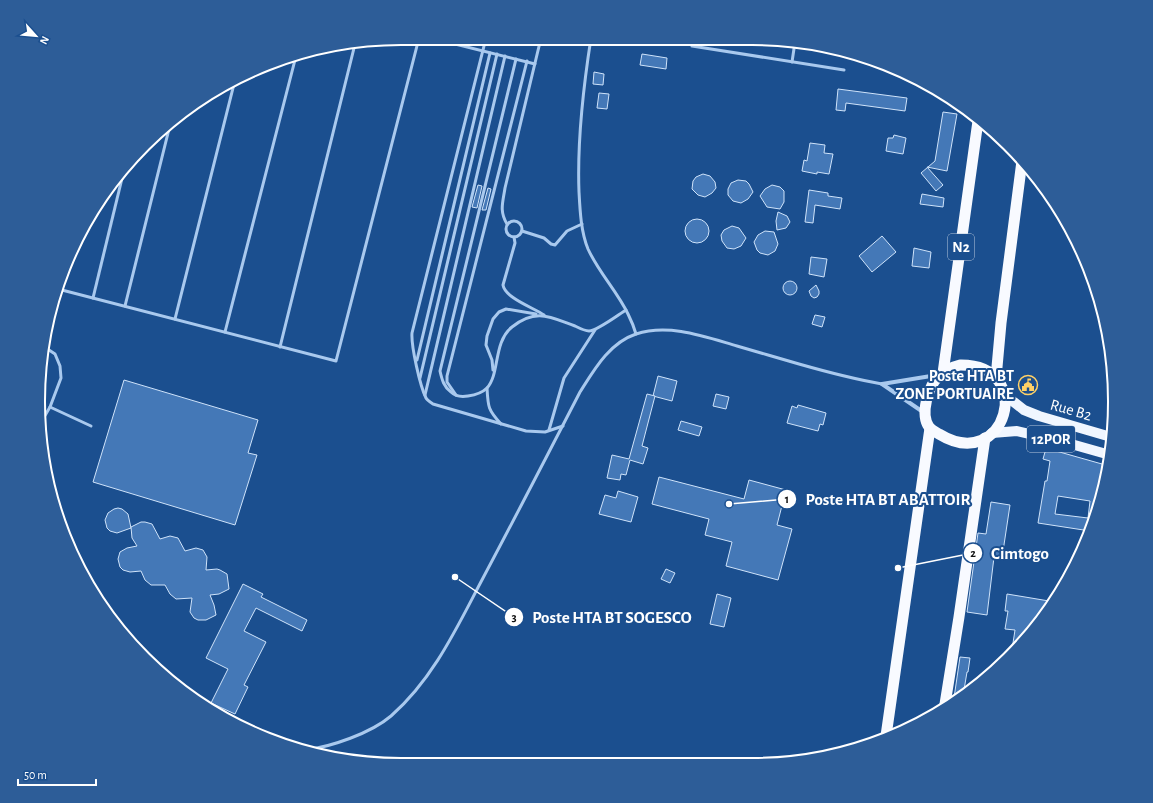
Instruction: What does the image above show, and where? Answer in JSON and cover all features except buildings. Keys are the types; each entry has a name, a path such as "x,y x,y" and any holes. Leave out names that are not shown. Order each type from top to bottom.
{"highway":[{"name":"N2","path":"887,731 911,571 916,522 930,428 926,419 928,395 932,384 941,374 977,126"},
{"path":"996,378 1001,324 1021,167"},
{"path":"930,428 955,442 966,444 978,442 989,436 997,428 1003,418 1006,407 1005,395 996,378 983,368 972,364 960,365 949,368 941,374"},
{"path":"946,701 989,436"}],"main road":[{"name":"Rue B2","path":"1005,395 1024,410 1039,416 1106,435"},
{"name":"Rue B2","path":"989,436 1017,431 1104,453"}],"street":[{"path":"882,384 941,374"},
{"path":"882,384 926,414"}],"lane":[{"path":"63,290 336,361 418,45"},
{"path":"459,45 535,64"},
{"path":"484,45 411,339 425,395 428,401 433,404 526,431 540,432 563,426"},
{"path":"507,224 502,216 504,196 539,45"},
{"path":"590,45 580,119 578,171 580,216 588,248 598,268 626,310 636,334"},
{"path":"692,46 844,70"},
{"path":"280,346 354,48"},
{"path":"792,62 794,48"},
{"path":"416,362 490,53"},
{"path":"420,378 497,54"},
{"path":"425,395 506,56"},
{"path":"516,59 440,371 444,386 458,396 478,394 487,388 494,374 500,347 511,328 521,321 535,315 546,316"},
{"path":"458,396 452,391 447,382 447,376 527,61"},
{"path":"225,332 295,62"},
{"path":"175,319 233,88"},
{"path":"125,306 168,131"},
{"path":"93,298 123,179"},
{"path":"512,220 518,221 522,225 522,231 519,235 514,237 507,233 505,228 512,220"},
{"path":"522,231 544,238 551,244 555,245 567,231 582,224"},
{"path":"514,237 515,243 503,285 504,289 513,298 546,316"},
{"path":"494,374 492,360 486,345 490,327 499,312 506,309 553,317 587,331 595,330"},
{"path":"549,430 564,378 595,330 626,310"},
{"path":"317,748 326,746 377,726 390,716 418,688 446,647 513,523 580,392 604,356 624,340 636,334 657,330 670,330 706,337 838,375 882,384"},
{"path":"46,415 61,378 60,366 55,354 49,350"},
{"path":"487,388 488,405 493,415 502,424"},
{"path":"50,407 91,426"}],"place":[{"name":"Poste HTA BT ZONE PORTUAIRE","path":"1028,385"},
{"name":"Poste HTA BT ABATTOIR","path":"729,504"},
{"name":"Cimtogo","path":"898,568"},
{"name":"Poste HTA BT SOGESCO","path":"455,577"}]}
